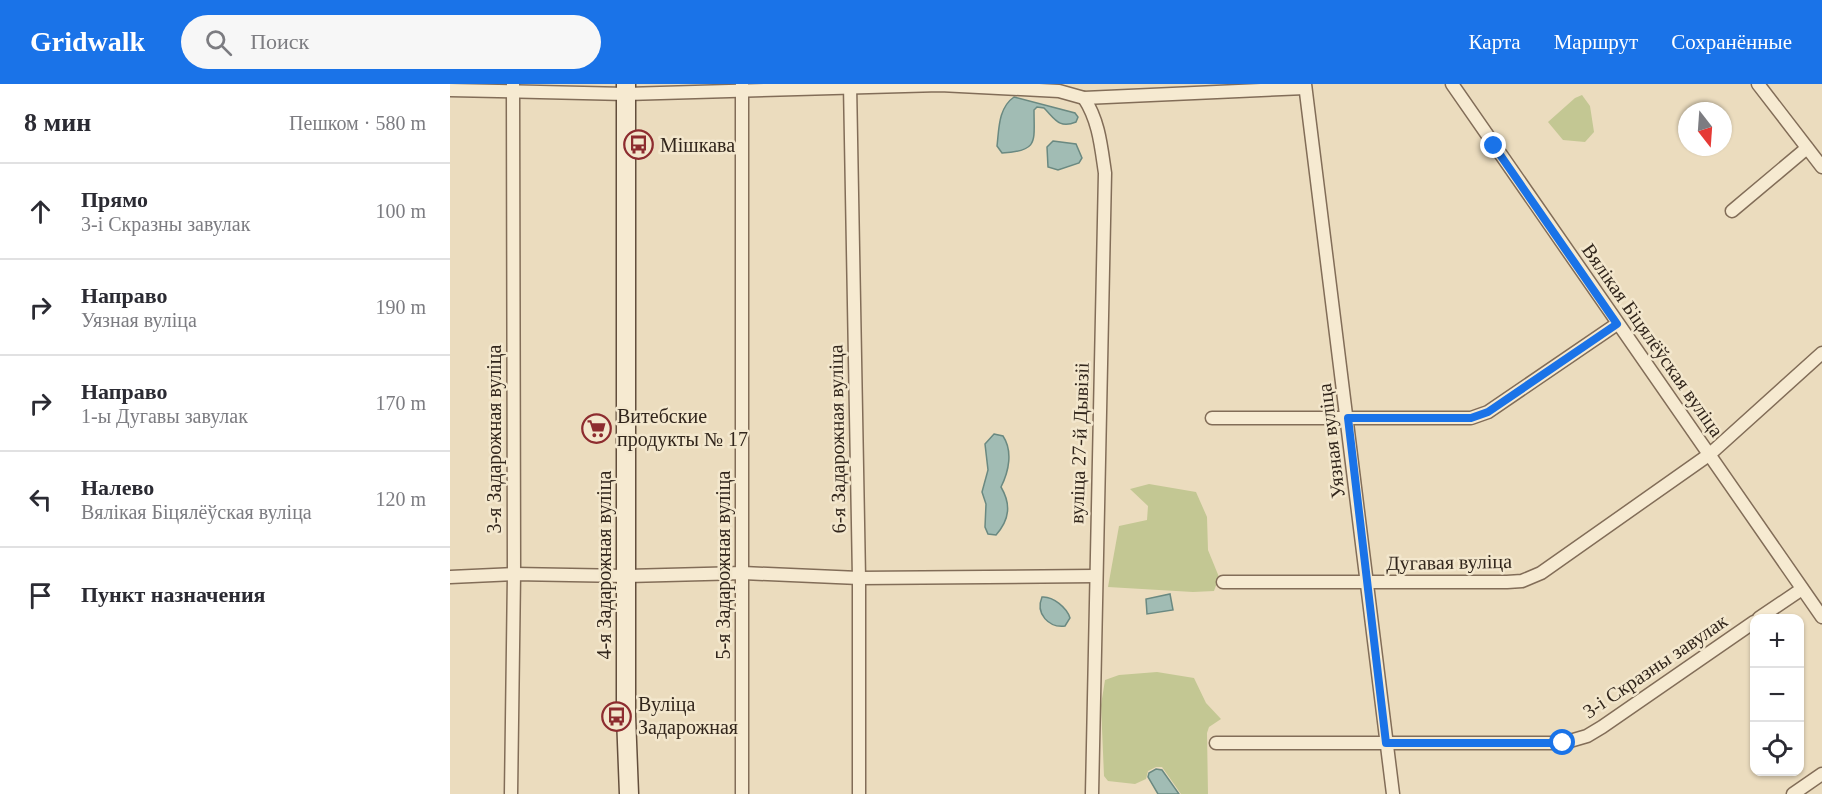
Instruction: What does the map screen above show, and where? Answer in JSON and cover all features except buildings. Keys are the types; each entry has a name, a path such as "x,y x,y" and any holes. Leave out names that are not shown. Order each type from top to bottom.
{"main road":[{"name":"4-я Задарожная вуліца","path":"626,89 626,716 629,794"}],"street":[{"name":"Вялікая Біцялёўская вуліца","path":"1452,84 1822,617"},
{"path":"1758,84 1822,167"},
{"path":"450,90 940,85 1059,91 1084,98 1305,86"},
{"name":"6-я Задарожная вуліца","path":"850,86 859,578 859,794"},
{"name":"Уязная вуліца","path":"1305,86 1393,794"},
{"name":"5-я Задарожная вуліца","path":"742,87 742,794"},
{"name":"3-я Задарожная вуліца","path":"511,794 514,573 513,88"},
{"name":"вуліца 27-й Дывізіі","path":"1084,98 1094,113 1100,135 1105,173 1092,794"},
{"path":"1732,211 1807,148"},
{"path":"1212,418 1471,418 1488,412 1617,324"},
{"name":"Дугавая вуліца","path":"1222,582 1522,581 1541,573 1710,454 1822,353"},
{"path":"450,577 514,573 627,576 743,573 859,578 1095,576"},
{"name":"3-і Скразны завулак","path":"1765,614 1802,589"},
{"name":"3-і Скразны завулак","path":"1216,743 1563,743 1587,736 1750,625"},
{"path":"1793,794 1822,774"}],"green space":[{"path":"1582,95 1590,106 1594,132 1585,142 1563,140 1548,122 1575,98"},
{"path":"1149,484 1196,492 1207,517 1208,550 1219,577 1214,591 1108,587 1119,526 1147,520 1148,506 1130,489"},
{"path":"1157,672 1194,678 1206,703 1221,719 1209,727 1207,733 1208,794 1181,794 1162,767 1148,771 1146,779 1135,784 1108,781 1104,776 1101,705 1105,680 1119,675"}],"water":[{"path":"1014,97 1075,113 1078,117 1076,122 1061,124 1044,108 1037,107 1034,110 1032,143 1023,150 1002,153 997,146 1000,120 1005,107"},
{"path":"1053,141 1076,144 1082,158 1079,163 1058,170 1048,167 1047,147"},
{"path":"994,434 1003,436 1009,455 1008,468 1001,487 1008,511 996,535 988,534 985,527 986,504 982,492 988,470 985,444"},
{"path":"1170,594 1173,610 1147,614 1146,599"},
{"path":"1042,597 1059,603 1066,610 1070,618 1065,626 1054,625 1045,619 1040,609"},
{"path":"1156,769 1162,770 1179,794 1158,794 1148,777 1149,773"}],"place":[{"name":"Мішкава","path":"639,145"},
{"name":"Витебские продукты № 17","path":"596,428"},
{"name":"Вуліца Задарожная","path":"617,716"}],"route":[{"path":"1494,146 1617,324 1488,412 1471,418 1348,418 1367,583 1386,743 1563,743"}]}
